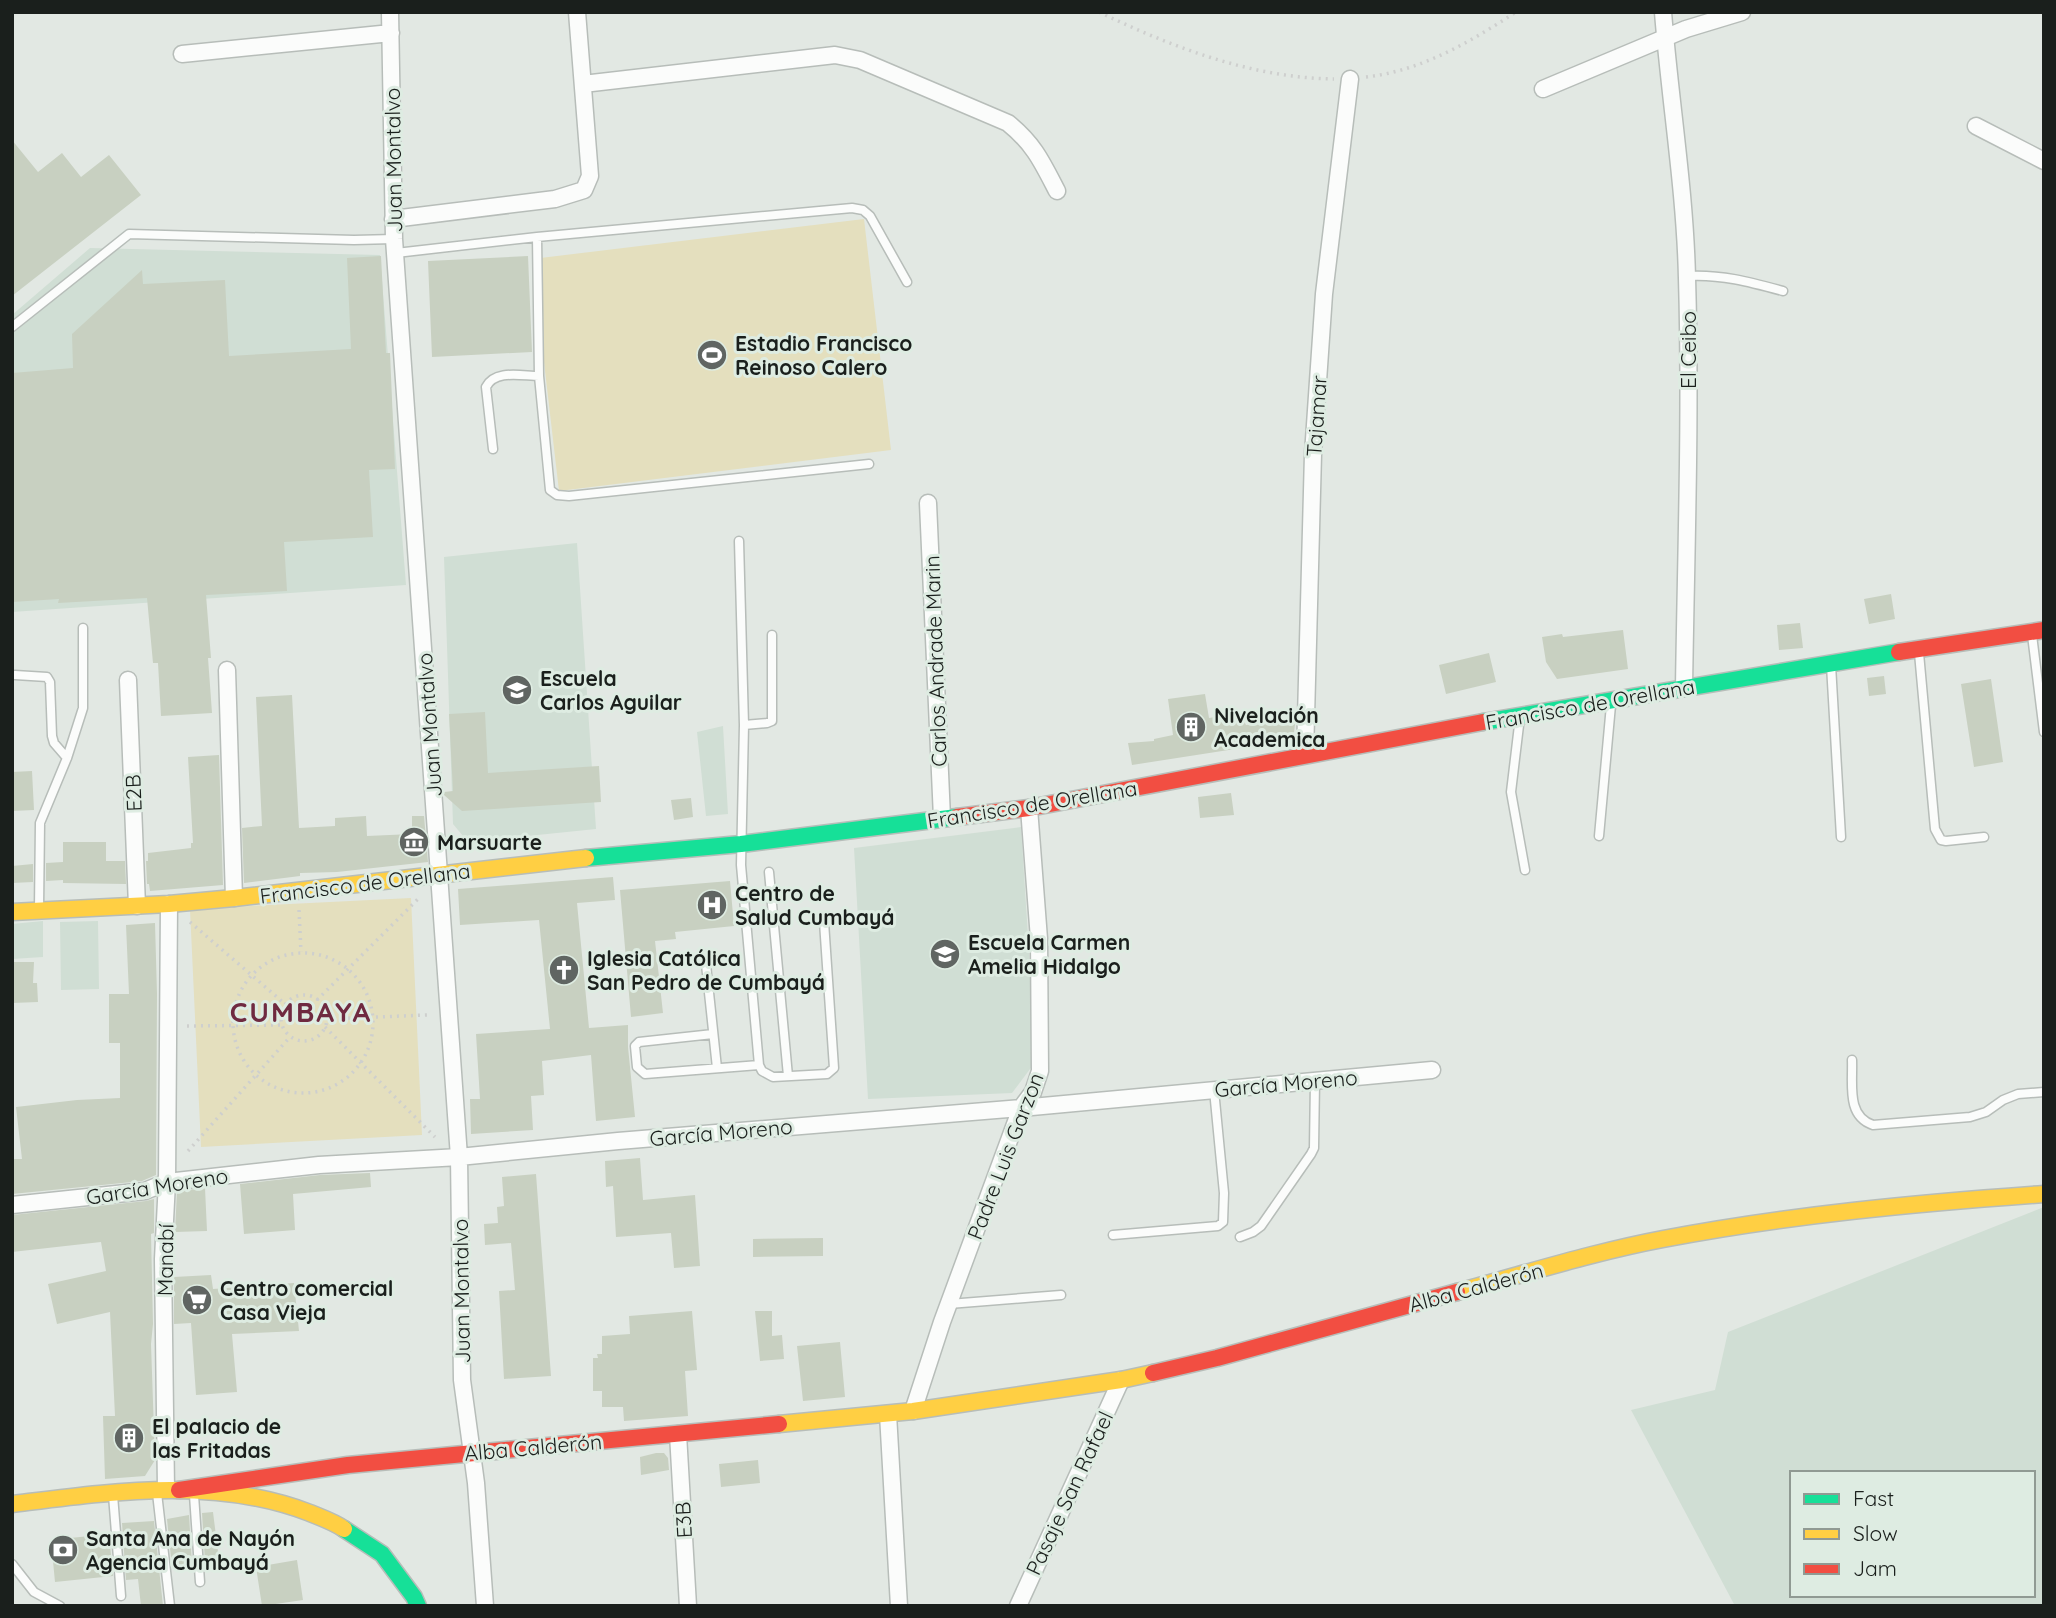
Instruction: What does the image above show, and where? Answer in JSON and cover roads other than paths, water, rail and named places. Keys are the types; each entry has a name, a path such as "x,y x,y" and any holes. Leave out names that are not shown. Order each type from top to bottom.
{"street":[{"name":"Juan Montalvo","path":"390,12 393,219 459,1157 462,1380 472,1452 485,1606"},
{"path":"393,219 555,199 584,190 590,176 577,12"},
{"name":"El Ceibo","path":"1663,12 1682,192 1687,276 1684,688"},
{"path":"1543,89 1686,29 1742,12"},
{"path":"182,54 391,33"},
{"path":"583,84 835,55 860,60 1008,123 1025,137 1039,156 1056,191"},
{"name":"Tajamar","path":"1305,755 1313,454 1324,293 1350,79"},
{"path":"1976,126 2044,161"},
{"name":"Carlos Andrade Marin","path":"928,503 942,818"},
{"name":"Francisco de Orellana","path":"12,912 234,898 583,858 741,844 1029,808 1520,715 2038,631"},
{"path":"228,670 234,898"},
{"name":"E2B","path":"128,680 137,906"},
{"name":"Padre Luis Garzon","path":"913,1411 1021,1108 1033,1092 1040,1071 1039,939 1029,808"},
{"name":"Manabí","path":"169,904 167,1182 163,1259 174,1490"},
{"name":"García Moreno","path":"12,1205 145,1191 167,1182 319,1165 459,1157 1432,1070"},
{"name":"Alba Calderón","path":"174,1490 348,1465 888,1414 1121,1380 1217,1358 1582,1258 1662,1239 1794,1218 2044,1194"},
{"name":"Pasaje San Rafael","path":"1018,1606 1121,1380"},
{"path":"888,1414 899,1606"},
{"name":"E3B","path":"678,1434 688,1606"},
{"path":"12,1504 113,1492 174,1490 258,1497 294,1507 337,1524 382,1554 418,1606"}],"lane":[{"path":"12,327 129,234 354,240 395,246 537,237 852,208 863,210 870,216 907,282"},
{"path":"537,237 540,376 550,490 557,495 569,496 869,464"},
{"path":"1687,276 1709,274 1735,278 1783,291"},
{"path":"493,449 485,387 490,380 498,376 540,376"},
{"path":"739,541 744,725 741,865 759,1065 767,1075 827,1074 834,1068 824,922"},
{"path":"39,911 40,823 67,758 83,708 83,628"},
{"path":"2038,631 2044,732"},
{"path":"744,725 772,720 772,635"},
{"path":"1919,650 1935,829 1941,840 1946,841 1984,837"},
{"path":"1831,663 1841,837"},
{"path":"15,676 47,677 50,682 52,736 54,743 67,758"},
{"path":"1599,836 1611,702"},
{"path":"1520,715 1511,792 1525,870"},
{"path":"769,872 788,1076"},
{"path":"705,955 717,1068"},
{"path":"713,1034 639,1042 635,1046 638,1067 645,1074 759,1065"},
{"path":"1852,1060 1854,1109 1864,1122 1873,1125 1970,1117 1986,1112 2003,1100 2018,1094 2044,1092"},
{"path":"1240,1237 1261,1226 1311,1154 1315,1140 1315,1081"},
{"path":"1113,1235 1218,1226 1223,1222 1224,1193 1214,1090"},
{"path":"949,1304 1061,1295"},
{"path":"174,1490 200,1582"},
{"path":"170,1606 174,1490"},
{"path":"113,1492 121,1596"},
{"path":"12,1564 34,1592 60,1606"}],"place":[{"name":"Estadio Francisco Reinoso Calero","path":"712,355"},
{"name":"Escuela Carlos Aguilar","path":"517,690"},
{"name":"Nivelación Academica","path":"1191,727"},
{"name":"Marsuarte","path":"414,842"},
{"name":"Centro de Salud Cumbayá","path":"712,905"},
{"name":"Escuela Carmen Amelia Hidalgo","path":"945,954"},
{"name":"Iglesia Católica San Pedro de Cumbayá","path":"564,970"},
{"name":"Centro comercial Casa Vieja","path":"197,1300"},
{"name":"El palacio de las Fritadas","path":"129,1438"},
{"name":"Santa Ana de Nayón Agencia Cumbayá","path":"63,1550"}],"district":[{"name":"CUMBAYA","path":"301,1011"}]}
